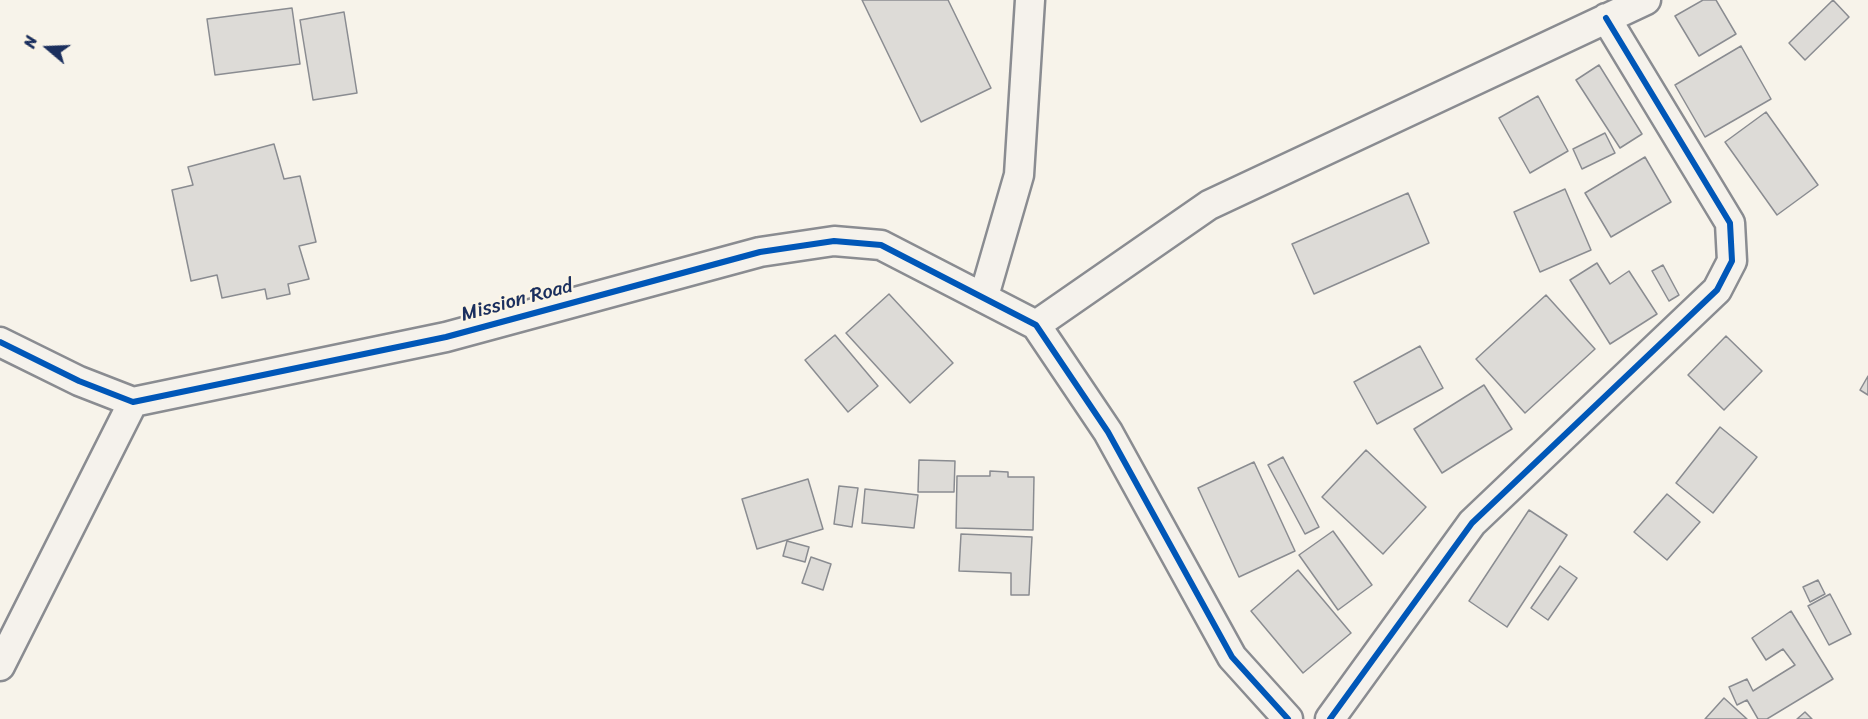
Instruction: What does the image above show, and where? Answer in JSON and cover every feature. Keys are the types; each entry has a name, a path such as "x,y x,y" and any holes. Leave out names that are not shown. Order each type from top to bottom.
{"street":[{"path":"984,296 1019,176 1030,0"},
{"path":"1288,719 1232,657 1108,432 1036,325 1209,206 1646,0"},
{"path":"1330,719 1472,523 1717,290 1732,261 1730,223 1606,18"},
{"name":"Mission Road","path":"134,402 446,337 760,252 834,241 881,245 984,296 1036,325"},
{"path":"0,342 79,381 134,402 0,666"}],"building":[{"path":"862,0 948,0 991,88 921,122"},
{"path":"1703,0 1716,0 1736,34 1699,56 1675,16"},
{"path":"1833,0 1849,17 1805,60 1789,43"},
{"path":"292,8 300,64 215,75 207,19"},
{"path":"344,12 357,93 313,100 300,20"},
{"path":"1741,46 1771,99 1705,137 1675,85"},
{"path":"1599,65 1642,134 1620,148 1576,80"},
{"path":"1538,96 1568,151 1530,173 1499,118"},
{"path":"1766,112 1818,185 1777,215 1725,142"},
{"path":"1605,133 1615,153 1582,169 1573,149"},
{"path":"274,144 284,179 300,176 316,242 299,246 309,279 288,284 290,294 267,299 265,289 222,298 217,275 191,281 172,190 193,185 188,167"},
{"path":"1645,157 1671,202 1611,237 1585,193"},
{"path":"1565,189 1591,250 1540,272 1514,212"},
{"path":"1408,193 1429,243 1314,294 1292,244"},
{"path":"1597,263 1610,284 1629,271 1657,314 1610,344 1570,280"},
{"path":"1663,265 1679,295 1669,301 1652,271"},
{"path":"889,294 953,363 910,403 846,333"},
{"path":"1546,295 1595,349 1525,413 1476,359"},
{"path":"835,335 878,386 848,412 805,360"},
{"path":"1726,336 1762,371 1724,410 1688,375"},
{"path":"1420,346 1443,388 1377,424 1354,382"},
{"path":"1868,376 1868,395 1860,390"},
{"path":"1484,385 1512,429 1442,473 1414,429"},
{"path":"1720,427 1757,457 1713,513 1676,483"},
{"path":"1366,450 1426,507 1383,554 1322,497"},
{"path":"1283,457 1319,527 1305,534 1268,465"},
{"path":"919,460 955,461 954,492 918,492"},
{"path":"1254,462 1295,551 1239,577 1198,488"},
{"path":"990,471 1008,472 1008,477 1034,477 1033,530 956,528 957,476 990,476"},
{"path":"808,479 823,529 757,549 742,499"},
{"path":"839,486 858,488 852,527 834,524"},
{"path":"865,489 918,495 914,528 862,523"},
{"path":"1667,494 1700,522 1667,560 1634,532"},
{"path":"1529,510 1567,535 1507,627 1469,601"},
{"path":"1333,531 1372,585 1338,610 1299,555"},
{"path":"961,534 1032,537 1029,595 1011,595 1011,573 959,571"},
{"path":"787,541 809,547 805,562 783,556"},
{"path":"811,557 831,564 823,590 802,583"},
{"path":"1560,566 1577,578 1548,620 1531,608"},
{"path":"1298,570 1351,633 1303,673 1251,611"},
{"path":"1818,580 1825,594 1810,602 1803,587"},
{"path":"1830,594 1851,634 1829,645 1808,606"},
{"path":"1791,611 1833,679 1767,719 1758,719 1747,700 1737,705 1729,687 1747,679 1753,691 1795,665 1783,649 1766,660 1752,638"},
{"path":"1724,698 1747,719 1705,719"},
{"path":"1805,712 1812,719 1797,719"}],"cycle path":[{"path":"1330,719 1472,523 1717,290 1732,261 1730,223 1606,18"},
{"path":"0,342 79,381 133,402 446,337 760,252 834,241 881,245 1036,325 1108,432 1232,657 1288,719"}]}
